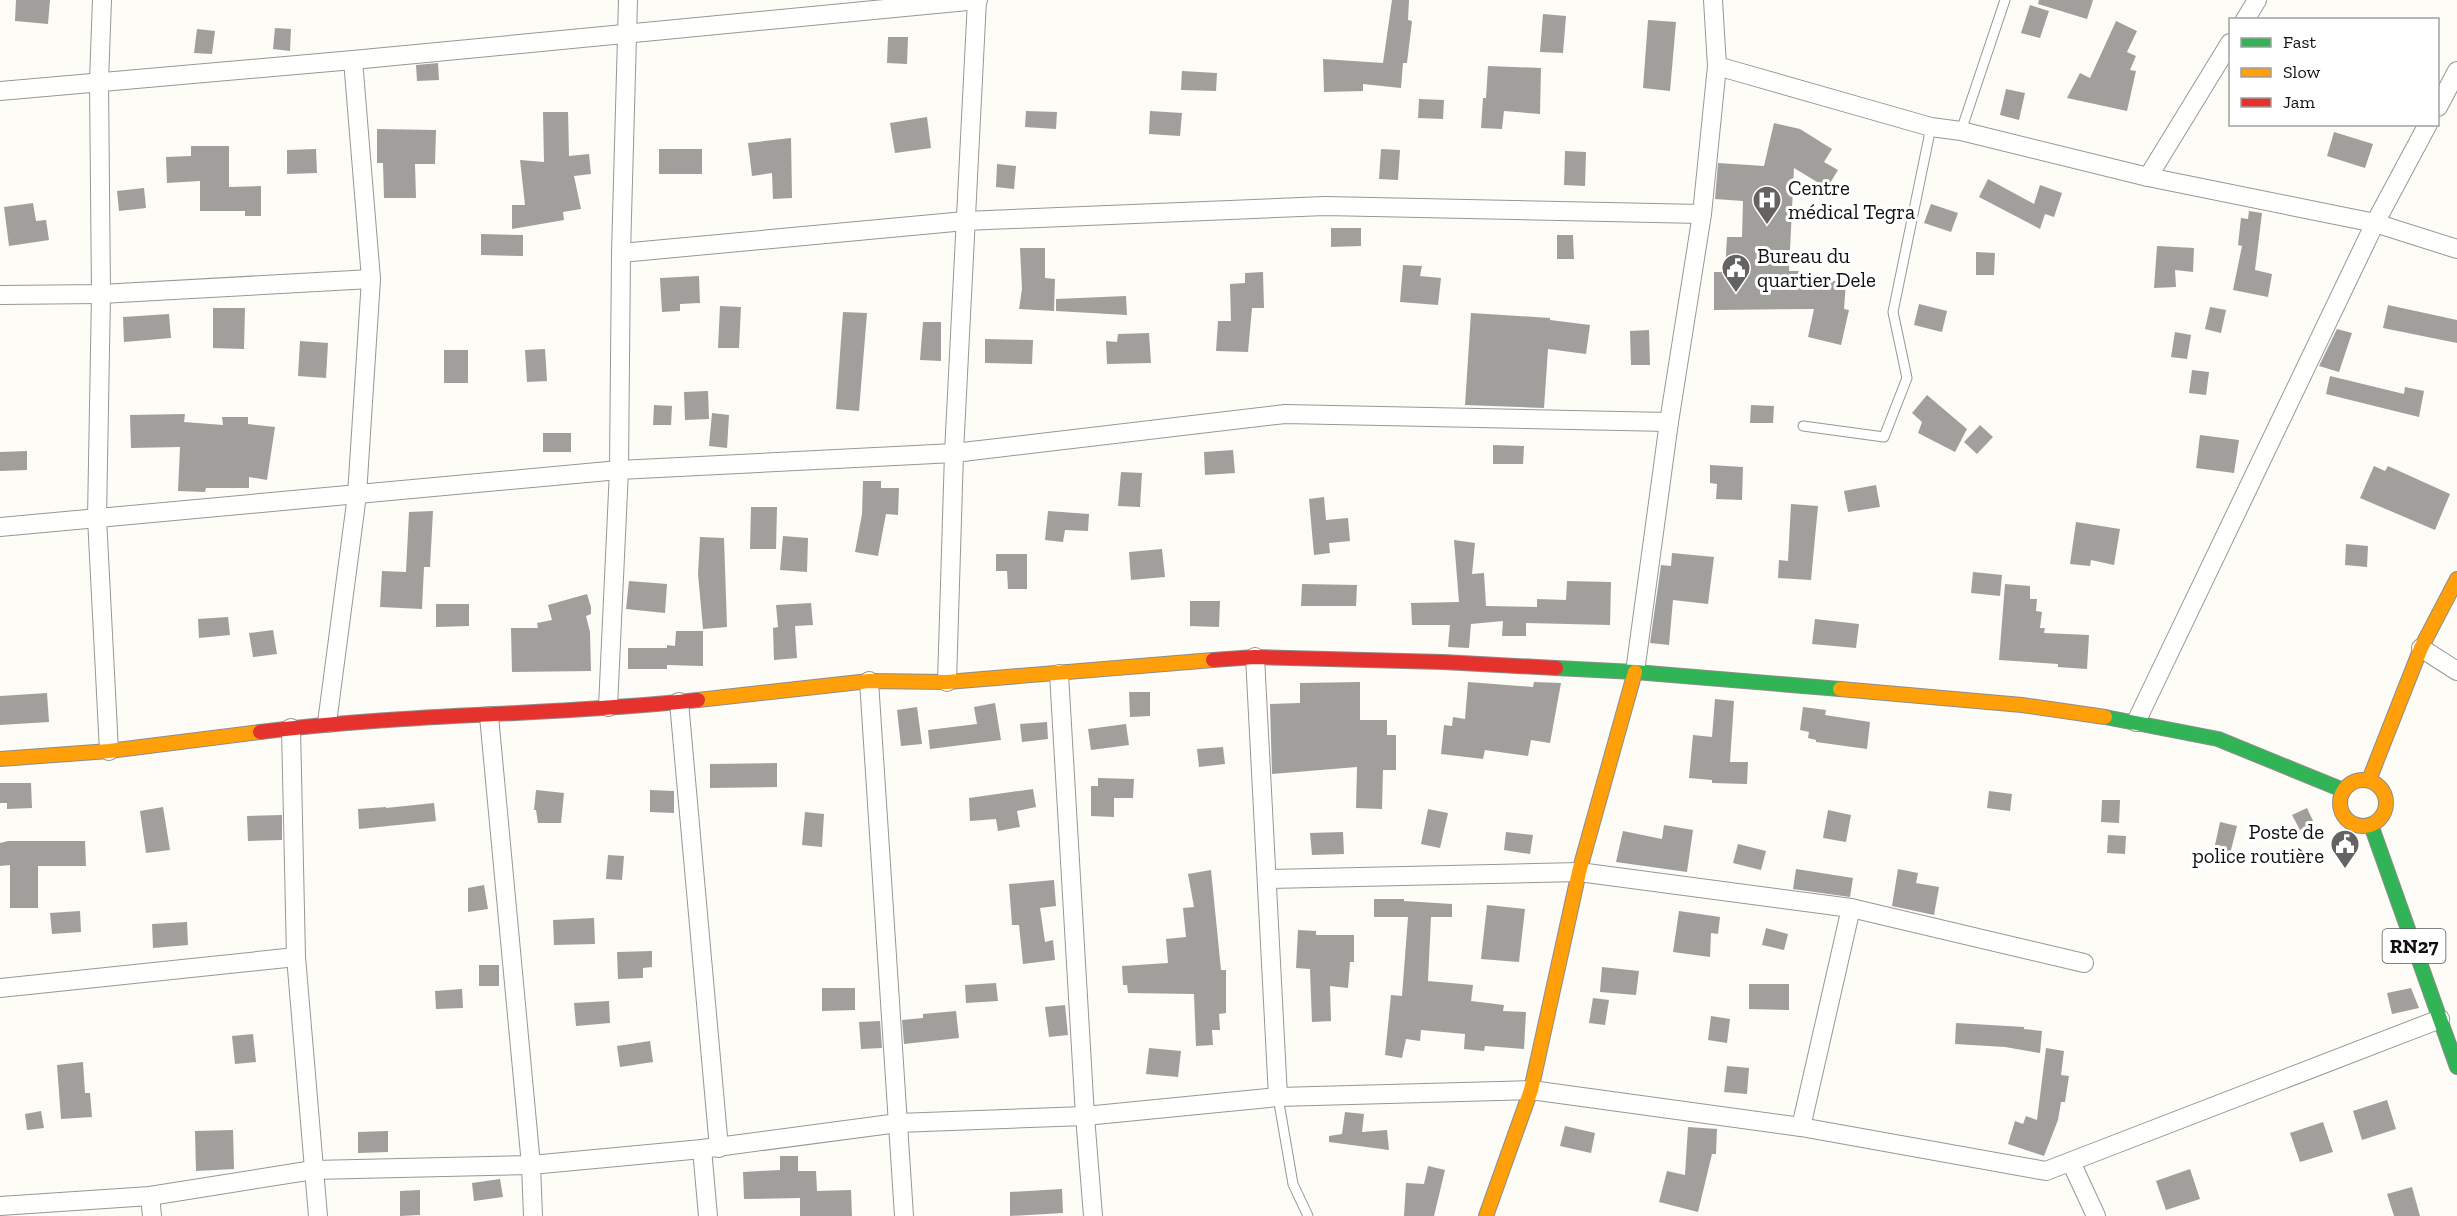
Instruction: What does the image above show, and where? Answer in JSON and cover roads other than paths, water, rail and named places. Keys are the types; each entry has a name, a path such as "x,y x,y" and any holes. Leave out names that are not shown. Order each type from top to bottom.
{"main road":[{"path":"2369,780 2421,648 2457,579"},
{"path":"0,759 109,751 327,723 489,716 679,702 869,681 947,682 1255,657 1443,662 1635,672 2022,705 2136,722 2218,739 2343,790"},
{"path":"1486,1216 1532,1090 1579,872 1635,672"},
{"path":"2369,780 2381,789 2386,802 2382,816 2371,825 2356,825 2344,817 2339,804 2343,790 2355,781 2369,780"},
{"name":"RN27","path":"2371,825 2457,1067"}],"street":[{"path":"102,0 99,81 101,294 97,518 109,751"},
{"path":"608,707 619,470 621,253 628,0"},
{"path":"0,91 353,60 977,0 954,453 947,682"},
{"path":"1635,672 1669,422 1702,214 1717,66 1713,0"},
{"path":"2246,18 2257,0"},
{"path":"2148,177 2229,45"},
{"path":"327,723 357,495 370,279 353,60"},
{"path":"1717,66 1931,127 1961,131 2148,177 2375,224 2457,249"},
{"path":"2439,105 2457,70"},
{"path":"2136,722 2375,224 2427,126"},
{"path":"621,253 965,221 1325,207 1702,214"},
{"path":"0,296 101,294 370,279"},
{"path":"0,527 619,470 954,453 1285,414 1669,422"},
{"path":"2421,648 2457,671"},
{"path":"1255,657 1278,1097"},
{"path":"1059,674 1093,1216"},
{"path":"869,681 904,1216"},
{"path":"679,702 710,1148 708,1216"},
{"path":"489,716 531,1165 533,1216"},
{"path":"291,728 296,957 318,1216"},
{"path":"1267,879 1579,872 1851,908 2084,963"},
{"path":"1801,1127 1851,908"},
{"path":"0,988 296,957"},
{"path":"0,1206 150,1196 313,1170 531,1165 710,1148 898,1123 1085,1116 1278,1097 1532,1090 1801,1127 2046,1171 2440,1019"},
{"path":"2071,1162 2096,1216"},
{"path":"150,1196 152,1216"}],"lane":[{"path":"1961,131 2005,0"},
{"path":"1803,426 1884,437 1907,378 1893,312 1931,127"},
{"path":"1278,1097 1293,1184 1308,1216"}],"place":[{"name":"Centre médical Tegra","path":"1767,226"},
{"name":"Bureau du quartier Dele","path":"1736,294"},
{"name":"Poste de police routière","path":"2345,870"}]}
